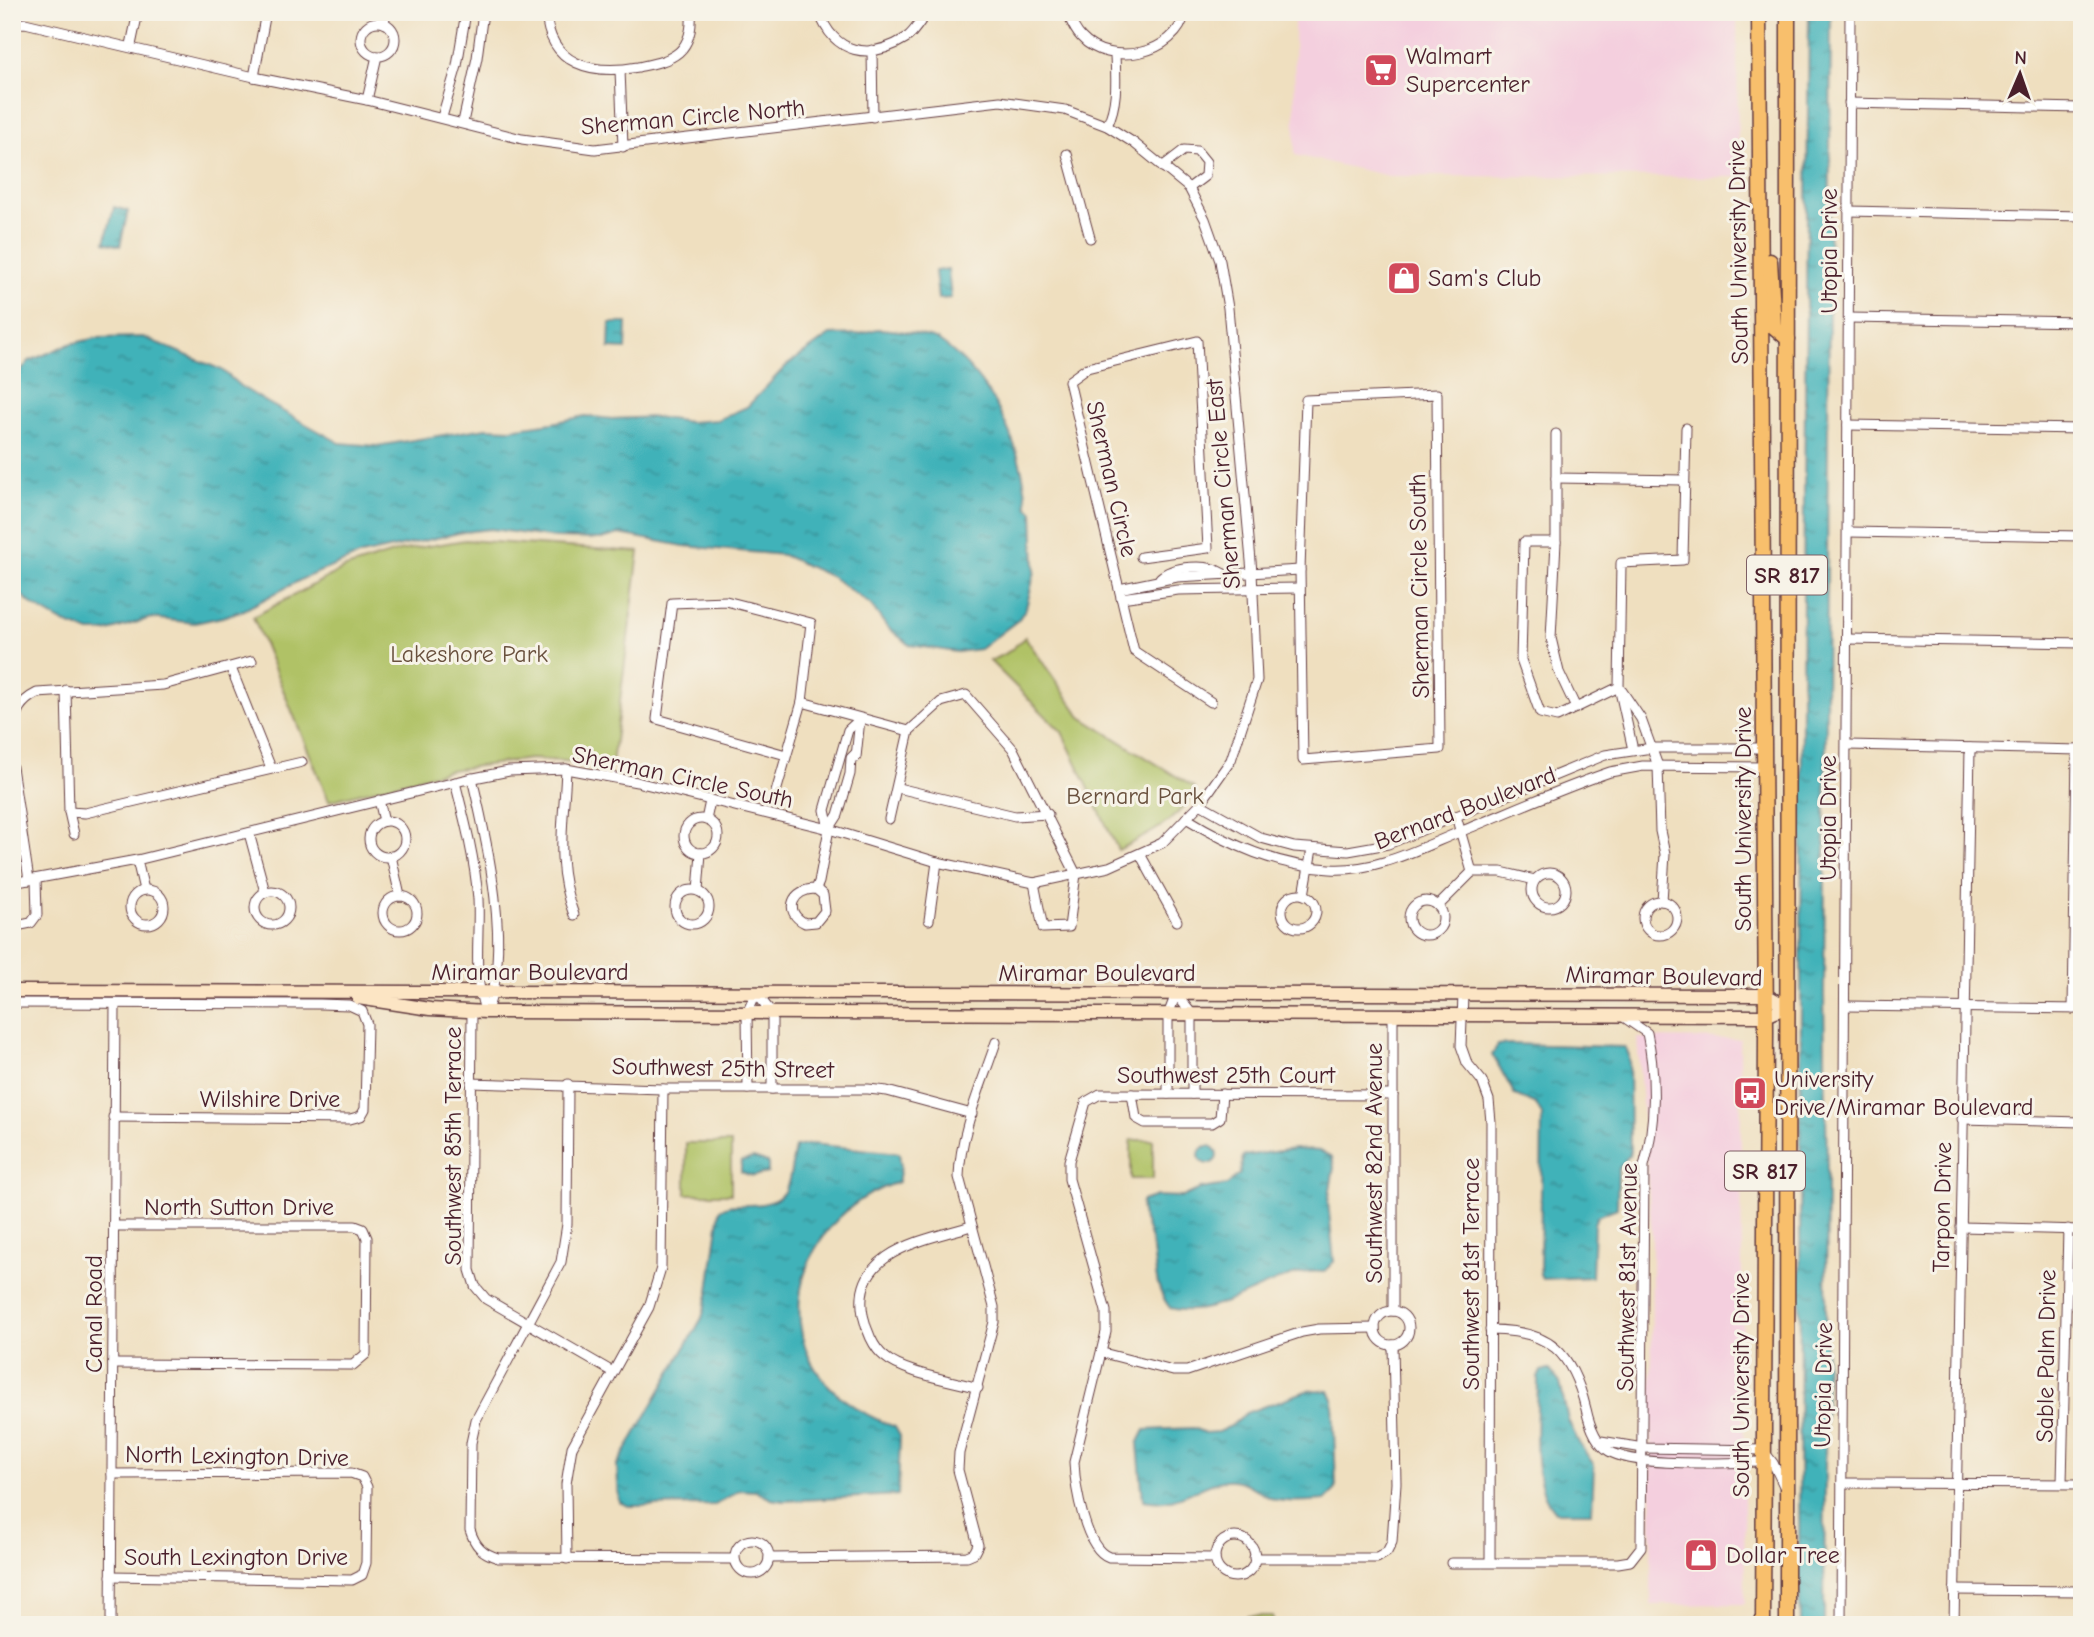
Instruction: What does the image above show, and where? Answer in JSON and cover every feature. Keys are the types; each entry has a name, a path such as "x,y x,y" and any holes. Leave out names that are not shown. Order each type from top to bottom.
{"main road":[{"name":"South University Drive","path":"1759,12 1766,995 1763,1625"},
{"name":"South University Drive","path":"1787,1625 1788,12"},
{"path":"1760,184 1767,198 1773,326 1787,339"},
{"path":"1763,1411 1786,1440"}],"street":[{"path":"131,46 138,12"},
{"path":"254,77 266,12"},
{"path":"384,23 386,12"},
{"path":"442,117 457,66 466,12"},
{"path":"463,122 477,58 483,12"},
{"path":"546,12 552,42 572,62 588,68 620,70 666,60 680,51 691,29 691,12"},
{"path":"819,12 829,35 841,46 872,50 908,37 927,12"},
{"path":"1067,12 1082,39 1115,55 1143,52 1167,43 1185,12"},
{"name":"Utopia Drive","path":"1841,1625 1847,1006 1850,12"},
{"name":"Sherman Circle North","path":"12,24 24,17 254,77 367,100 560,146 595,149 624,147 1000,101 1065,110 1107,126 1134,143 1161,167"},
{"path":"369,23 384,23 394,32 394,44 388,53 377,56 363,48 360,37 369,23"},
{"path":"872,50 873,117"},
{"path":"1107,126 1114,111 1116,96 1115,55"},
{"path":"367,100 377,56"},
{"path":"620,70 624,147"},
{"path":"1849,103 2082,108"},
{"path":"1161,167 1184,150 1197,151 1206,162 1205,176 1189,188"},
{"path":"1066,154 1090,238"},
{"name":"Sherman Circle East","path":"1161,167 1189,188 1205,219 1222,273 1253,587 1257,680 1231,760 1200,803"},
{"path":"1849,211 2082,215"},
{"path":"1849,318 2082,322"},
{"name":"Sherman Circle","path":"1141,557 1208,548 1197,341 1087,368 1069,381 1134,651 1211,702"},
{"name":"Sherman Circle South","path":"1437,394 1440,749 1303,760 1300,570 1306,400 1437,394"},
{"path":"1848,425 2082,429"},
{"path":"1633,750 1619,687 1621,563 1683,560 1686,428"},
{"path":"1556,434 1556,542 1551,638 1559,671 1576,708"},
{"path":"1556,478 1684,480"},
{"path":"1848,532 2082,536"},
{"path":"1556,542 1524,542 1521,660 1540,713 1557,717 1619,687"},
{"path":"1120,593 1158,580 1176,570 1212,567 1224,574"},
{"path":"1158,580 1300,570"},
{"path":"1195,576 1196,590"},
{"path":"1120,593 1253,587 1300,588"},
{"path":"776,792 802,702 811,623 726,601 672,603 657,719 786,755"},
{"path":"1847,639 2082,643"},
{"path":"12,731 17,709 24,699 37,693 163,685 252,661"},
{"path":"232,668 271,768"},
{"path":"1619,687 1641,719 1658,766 1661,831 1665,854 1662,901"},
{"path":"66,690 69,812 75,834"},
{"path":"889,819 909,731 942,702 966,695 1013,749 1076,874 1069,927 1043,928 1034,883"},
{"path":"802,702 909,731"},
{"path":"816,889 829,829 838,815 850,774 854,769 861,734 860,719"},
{"path":"829,829 825,810 836,770 848,730 860,719"},
{"path":"1847,1006 2077,1009 2080,750 1848,745"},
{"name":"Bernard Boulevard","path":"1200,803 1261,838 1312,849 1348,851 1388,844 1575,765 1633,750 1765,748"},
{"name":"Tarpon Drive","path":"1954,1625 1970,748"},
{"path":"69,812 85,813 302,762"},
{"name":"Bernard Boulevard","path":"1186,818 1236,846 1309,866 1331,869 1381,863 1610,772 1658,766 1765,766"},
{"path":"12,767 37,915 31,923 21,925 12,920"},
{"path":"566,769 559,860 565,893 574,915"},
{"name":"Sherman Circle South","path":"12,883 137,860 509,771 566,769 637,782 829,829 937,862 1034,883 1109,867 1140,854 1162,843 1200,803"},
{"path":"836,770 850,774"},
{"path":"472,778 490,859 495,897 495,993 486,1012"},
{"path":"456,782 476,886 478,993 486,1012"},
{"path":"898,788 1015,816 1048,814"},
{"path":"379,800 384,821"},
{"path":"706,820 710,801"},
{"path":"1456,816 1472,872"},
{"path":"706,820 715,827 718,838 714,848 701,853 689,848 685,833 691,823 706,820"},
{"path":"384,821 396,823 404,832 404,844 391,856 375,852 370,842 371,831 384,821"},
{"path":"248,833 265,892"},
{"path":"1304,895 1312,849"},
{"path":"698,891 701,853"},
{"path":"1140,854 1177,921"},
{"path":"391,856 400,896"},
{"path":"137,860 144,890"},
{"path":"929,920 937,862"},
{"path":"1438,906 1472,872 1501,872 1535,880"},
{"path":"265,892 281,893 288,902 287,918 278,925 266,925 257,918 256,900 265,892"},
{"name":"Miramar Boulevard","path":"12,991 1766,995 1787,1007"},
{"name":"Miramar Boulevard","path":"327,993 430,1009 472,1012 1766,1016 1787,1007"},
{"path":"748,1089 747,1013 756,993 772,1013 772,1089"},
{"path":"1168,1094 1168,1015 1177,995 1192,1014 1192,1094"},
{"name":"Southwest 81st Terrace","path":"1463,995 1461,1046 1467,1063 1482,1081 1489,1100 1490,1562"},
{"path":"12,1003 115,1004"},
{"name":"Wilshire Drive","path":"114,1117 350,1119 361,1116 365,1109 367,1024 362,1012 349,1005 115,1004"},
{"name":"Canal Road","path":"111,1625 115,1004"},
{"name":"Southwest 85th Terrace","path":"472,1012 470,1270 475,1286 486,1299 611,1371"},
{"name":"Southwest 82nd Avenue","path":"1393,1015 1393,1311"},
{"name":"Southwest 81st Avenue","path":"1490,1562 1618,1563 1630,1561 1636,1555 1642,1540 1644,1166 1652,1132 1651,1050 1647,1032 1636,1023 1619,1016"},
{"path":"769,1558 967,1556 974,1553 978,1545 958,1470 959,1453 994,1322 994,1307 959,1177 972,1114 996,1042"},
{"name":"Southwest 25th Street","path":"471,1083 663,1089 887,1091 972,1114"},
{"path":"568,1084 565,1242 554,1279 476,1420 471,1443 470,1530 474,1542 483,1553 498,1558 734,1559"},
{"path":"567,1559 566,1484 572,1447 611,1371 649,1307 661,1268 663,1089"},
{"name":"Southwest 25th Court","path":"1103,1353 1106,1311 1069,1179 1069,1161 1086,1102 1100,1094 1393,1095"},
{"path":"1132,1094 1136,1118 1145,1123 1212,1123 1220,1118 1222,1094"},
{"path":"1962,1119 2082,1122"},
{"name":"North Sutton Drive","path":"113,1364 354,1365 361,1362 366,1354 367,1238 363,1229 355,1226 114,1226"},
{"path":"971,1226 900,1247 883,1258 869,1275 862,1306 865,1324 885,1357 900,1365 978,1388"},
{"path":"1961,1227 2082,1230"},
{"name":"Sable Palm Drive","path":"2063,1483 2068,1229"},
{"name":"Southwest 82nd Avenue","path":"1254,1558 1377,1558 1387,1552 1392,1542 1396,1483 1394,1345 1404,1341 1409,1325 1404,1315 1393,1311 1379,1318 1375,1328"},
{"path":"1215,1559 1109,1557 1100,1554 1092,1545 1074,1478 1074,1462 1103,1353 1174,1371 1187,1371 1302,1332 1319,1329 1375,1328 1379,1338 1394,1345"},
{"path":"1490,1330 1520,1330 1549,1343 1563,1354 1579,1382 1589,1421 1608,1450 1643,1460 1763,1456"},
{"path":"1601,1441 1643,1448 1763,1456 1773,1463 1786,1490"},
{"name":"North Lexington Drive","path":"112,1474 351,1473 362,1477 367,1487 366,1563 362,1575"},
{"path":"1842,1483 2082,1483"},
{"path":"1234,1537 1251,1546 1254,1558 1249,1570 1238,1576 1225,1574 1215,1559 1218,1546 1234,1537"},
{"path":"751,1540 762,1543 769,1558 765,1569 755,1575 744,1573 734,1559 741,1544 751,1540"},
{"path":"1451,1563 1490,1562"},
{"name":"South Lexington Drive","path":"111,1576 352,1580 362,1575"},
{"path":"1954,1590 2082,1591"}],"shaded area":[{"path":"1294,12 1737,12 1738,177 1389,176 1295,155"},
{"path":"1637,1038 1740,1039 1745,1604 1651,1605 1652,1236"}],"green space":[{"name":"Lakeshore Park","path":"465,540 639,552 612,764 530,759 450,770 329,801 253,617 343,569 399,551"},
{"name":"Bernard Park","path":"1025,637 1081,717 1195,788 1173,818 1118,850 1062,732 990,661 1010,651"},
{"path":"1131,1140 1153,1140 1153,1179 1131,1179"},
{"path":"686,1143 731,1143 731,1194 686,1194"},
{"path":"1247,1616 1273,1616 1273,1625 1247,1625"}],"water":[{"path":"1809,12 1831,12 1824,995 1827,1170 1824,1625 1800,1625 1799,1557 1802,695"},
{"path":"114,207 128,211 120,246 105,242"},
{"path":"948,269 951,298 938,299 935,271"},
{"path":"610,323 627,323 626,349 609,348"},
{"path":"877,329 934,339 957,356 974,373 1001,414 1019,459 1027,506 1033,512 1035,571 1026,608 1018,620 980,649 957,652 910,645 887,627 871,605 832,577 783,555 684,546 619,534 602,539 555,538 491,529 463,532 361,555 304,578 244,610 222,617 195,623 151,618 105,632 90,632 64,623 34,606 12,587 12,382 29,361 70,344 96,338 143,337 222,370 240,386 340,443 377,446 486,428 511,429 585,416 612,419 655,417 689,422 717,420 747,407 786,366 830,335 860,334"},
{"path":"1498,1045 1625,1047 1629,1055 1630,1154 1618,1169 1617,1208 1597,1216 1594,1224 1592,1277 1542,1279 1540,1275 1542,1115 1536,1104 1515,1095 1492,1054"},
{"path":"811,1144 899,1153 901,1167 898,1182 872,1193 849,1209 830,1228 814,1250 804,1275 800,1302 801,1329 809,1357 824,1381 857,1409 895,1427 900,1436 898,1495 783,1501 771,1499 756,1491 740,1490 715,1505 629,1506 619,1502 617,1466 702,1318 709,1291 720,1210 732,1205 761,1204 780,1197 789,1181 795,1147"},
{"path":"1204,1146 1212,1146 1217,1155 1215,1162 1204,1164 1199,1159 1199,1151"},
{"path":"1295,1149 1320,1151 1332,1157 1334,1167 1328,1202 1334,1261 1324,1272 1305,1272 1287,1277 1210,1307 1190,1310 1170,1308 1156,1277 1142,1201 1157,1196 1183,1197 1200,1189 1227,1185 1240,1174 1243,1156"},
{"path":"753,1158 768,1163 768,1173 753,1176 741,1172 741,1162"},
{"path":"1549,1369 1560,1383 1568,1420 1594,1465 1592,1512 1555,1512 1541,1484 1536,1449 1538,1378 1541,1371"},
{"path":"1309,1390 1329,1391 1333,1399 1336,1489 1325,1500 1276,1500 1240,1481 1226,1480 1167,1501 1143,1500 1138,1444 1145,1430 1193,1428 1205,1433 1218,1432 1231,1426 1246,1413"}],"place":[{"name":"Walmart Supercenter","path":"1381,70"},
{"name":"Sam's Club","path":"1404,278"},
{"name":"University Drive/Miramar Boulevard","path":"1750,1093"},
{"name":"Dollar Tree","path":"1701,1555"}]}
